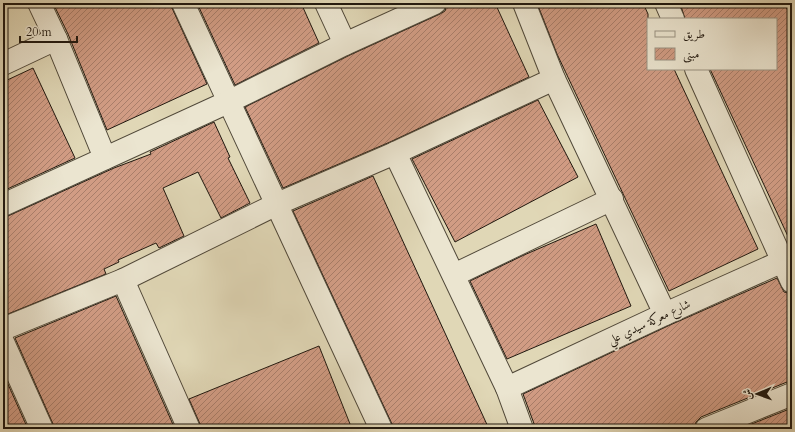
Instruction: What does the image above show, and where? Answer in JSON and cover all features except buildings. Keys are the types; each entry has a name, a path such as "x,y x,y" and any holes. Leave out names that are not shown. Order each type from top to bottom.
{"street":[{"path":"39,3 56,39 106,158"},
{"path":"183,3 381,429"},
{"path":"326,3 345,44"},
{"path":"3,205 228,102 345,44 435,3"},
{"path":"524,3 554,78 665,314"},
{"path":"666,3 673,18"},
{"path":"3,64 56,39"},
{"path":"696,70 787,260 792,282"},
{"path":"3,329 123,280 277,204 396,153 554,78"},
{"path":"396,153 507,388 522,429"},
{"path":"454,275 612,199"},
{"name":"شارع معركة سيدي علي","path":"507,388 665,314 787,260"},
{"path":"123,280 189,429"},
{"path":"3,342 42,429"},
{"path":"720,426 792,394"}]}
